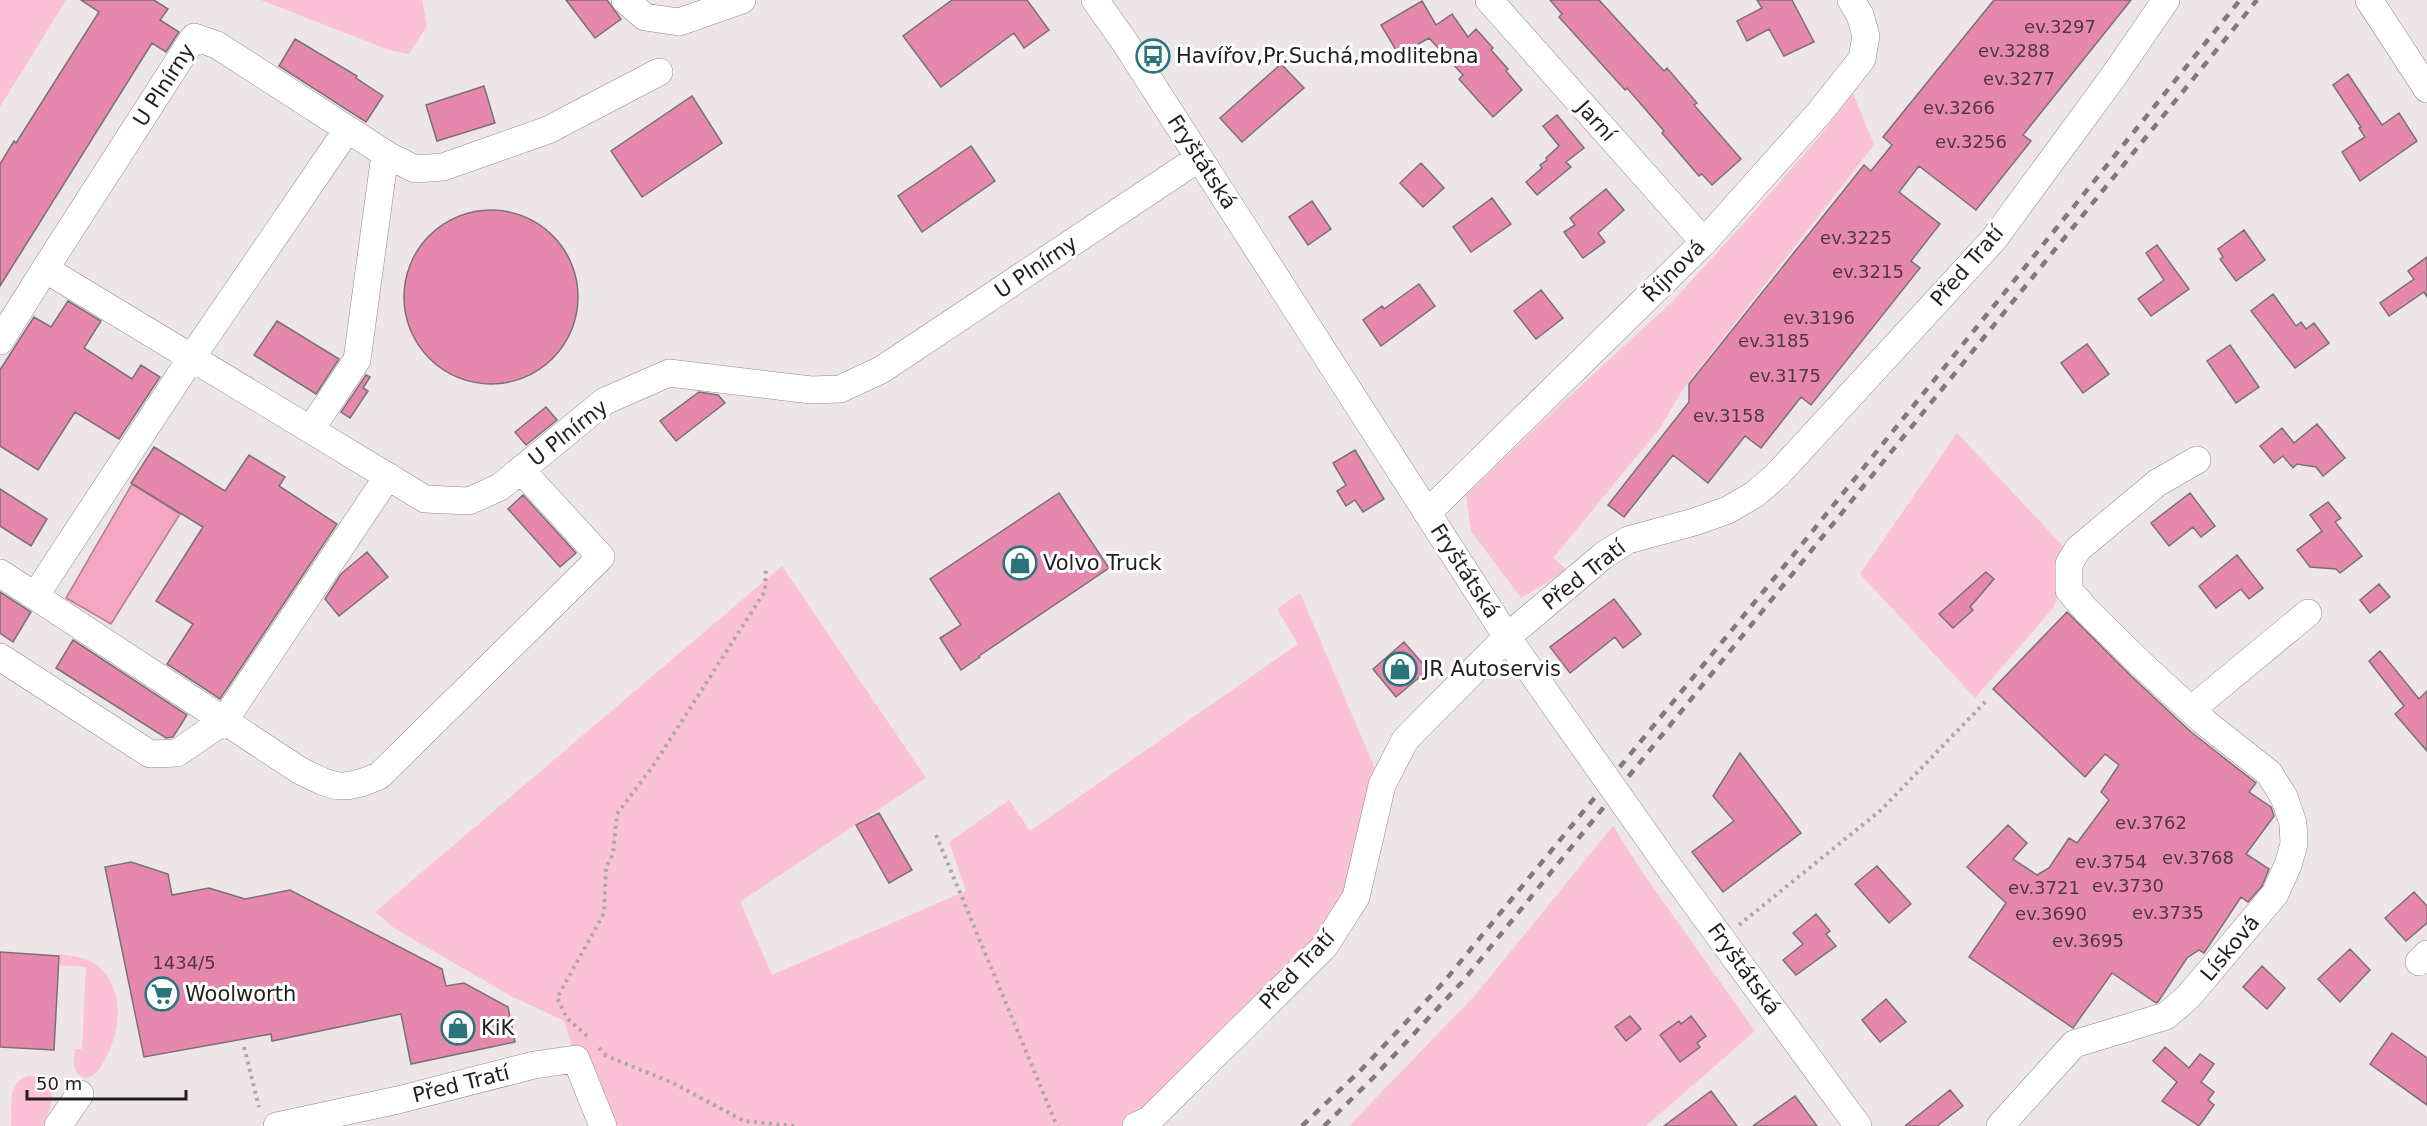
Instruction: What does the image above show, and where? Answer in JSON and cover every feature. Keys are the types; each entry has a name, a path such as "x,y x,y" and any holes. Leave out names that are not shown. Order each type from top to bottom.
{"street":[{"path":"625,0 645,17 679,22 742,0"},
{"name":"Fryštátská","path":"1095,0 1507,637 1671,870 1858,1126"},
{"name":"Jarní","path":"1489,0 1704,242"},
{"name":"Říjnová","path":"1427,513 1704,242 1821,112 1862,58 1866,36 1860,15 1851,0"},
{"name":"Před Tratí","path":"1136,1126 1149,1120 1324,946 1356,897 1382,785 1405,740 1507,637 1605,555 1628,540 1728,510 1755,494 1777,475 1994,239 2113,77 2166,0"},
{"path":"2369,0 2427,88"},
{"name":"U Plnírny","path":"0,341 194,38 217,45 385,154 415,169 443,167 548,130 659,72"},
{"path":"35,596 192,357 347,130"},
{"path":"311,429 357,360 385,154"},
{"name":"U Plnírny","path":"45,269 425,499 469,501 500,486 605,401 669,373 811,390 840,389 881,370 1199,158"},
{"name":"Lísková","path":"2000,1126 2074,1044 2166,1016 2188,997 2275,894 2288,865 2294,844 2293,824 2284,797 2269,773 2141,664 2069,590 2069,564 2078,549 2157,483 2197,460"},
{"path":"0,573 299,770 331,786 357,786 379,776 601,557 521,470"},
{"path":"0,657 150,754 177,753 224,721 388,476"},
{"path":"2192,709 2308,613"},
{"path":"588,1049 603,1126"},
{"name":"Před Tratí","path":"268,1117 398,1100 588,1049"},
{"path":"58,1126 81,1094"}],"path":[{"path":"766,567 765,591 655,763 617,814 613,854 606,867 604,913 557,998 567,1018 588,1049 673,1083 744,1121 795,1126"},
{"path":"1722,939 1881,810 1988,699"},
{"path":"936,835 1057,1126"},
{"path":"244,1047 268,1117"},
{"path":"588,1049 606,1055"}],"shaded area":[{"path":"0,0 66,0 0,107"},
{"path":"261,0 422,0 427,26 409,54 389,50"},
{"path":"1853,93 1874,145 1681,392 1660,428 1553,558 1567,570 1521,598 1471,531 1466,495 1671,303 1819,137"},
{"path":"1957,433 2064,547 2060,589 2053,608 1975,698 1860,574"},
{"path":"132,484 180,514 111,624 66,598"},
{"path":"782,566 926,778 740,902 772,975 966,891 949,842 1009,800 1030,831 1298,644 1277,609 1300,593 1382,785 1356,897 1136,1126 603,1126 576,1059 564,1021 511,996 394,928 375,912"},
{"path":"1613,826 1642,872 1755,1031 1646,1126 1349,1126 1477,993"},
{"path":"60,954 92,962 103,971 116,994 117,1021 111,1047 97,1071 86,1078 78,1074 74,1063 75,1049 82,1049 86,967 60,965"},
{"path":"29,1076 46,1083 50,1088 52,1095 50,1110 43,1126 11,1126 11,1103 14,1089 17,1083"}],"building":[{"path":"81,0 154,0 168,9 160,20 179,32 166,52 152,43 0,286 0,164 14,141 16,143 99,12"},
{"path":"566,0 607,0 621,19 595,38"},
{"path":"952,0 1027,0 1049,30 1024,48 1014,33 941,87 903,36"},
{"path":"1550,0 1599,0 1664,71 1667,68 1697,103 1694,105 1741,159 1712,185 1702,174 1699,176 1627,88 1625,90 1559,17 1562,14"},
{"path":"1757,0 1792,0 1814,42 1784,56 1769,29 1747,41 1737,21 1762,8"},
{"path":"1994,0 2131,0 2023,135 2031,141 1976,210 1919,166 1899,192 1940,224 1911,261 1920,268 1811,405 1801,397 1761,448 1745,436 1708,483 1673,455 1624,517 1608,505 1689,402 1689,384 1864,165 1871,171 1892,145 1883,137"},
{"path":"1422,1 1436,25 1452,14 1468,37 1476,29 1493,48 1491,50 1522,90 1493,117 1459,79 1463,75 1429,38 1399,55 1381,25"},
{"path":"295,39 357,76 356,78 383,96 366,122 279,66"},
{"path":"1281,64 1304,88 1242,142 1220,118"},
{"path":"2348,74 2382,125 2399,113 2417,141 2360,181 2342,152 2365,137 2359,128 2361,127 2333,85"},
{"path":"484,86 495,123 437,141 426,105"},
{"path":"692,96 722,143 642,197 611,151"},
{"path":"1557,115 1584,148 1566,162 1571,167 1537,195 1526,182 1542,168 1540,165 1559,146 1543,126"},
{"path":"971,146 995,181 922,232 898,196"},
{"path":"1421,163 1444,188 1423,207 1400,183"},
{"path":"1606,189 1624,210 1598,233 1605,242 1583,258 1564,232 1575,225 1570,218"},
{"path":"1492,198 1511,224 1471,252 1453,227"},
{"path":"1312,201 1331,229 1308,245 1289,217"},
{"path":"491,210 508,211 524,216 540,224 553,235 564,248 572,264 577,280 577,314 572,330 564,346 553,359 540,370 524,378 508,383 491,384 474,383 458,378 442,370 429,359 418,346 410,330 405,314 404,297 405,280 410,264 418,248 429,235 442,224 458,216 474,211"},
{"path":"2244,230 2265,260 2236,281 2220,259 2223,257 2218,249"},
{"path":"2157,245 2189,289 2151,316 2138,299 2164,280 2146,253"},
{"path":"2427,257 2427,297 2424,292 2389,316 2380,303 2414,279 2408,271"},
{"path":"1419,284 1435,306 1381,346 1363,320 1382,306 1384,309"},
{"path":"1541,290 1563,318 1536,339 1514,311"},
{"path":"2273,294 2296,326 2301,322 2306,329 2314,323 2329,343 2295,368 2251,311"},
{"path":"68,301 101,321 84,348 132,379 141,365 160,377 119,439 75,412 38,470 0,446 0,370 34,317 51,327"},
{"path":"277,321 339,359 316,394 254,355"},
{"path":"2087,344 2109,374 2083,393 2061,363"},
{"path":"2230,345 2259,387 2236,403 2207,361"},
{"path":"366,375 370,377 363,388 368,391 350,418 341,412"},
{"path":"699,392 718,395 725,403 676,441 660,421"},
{"path":"546,407 557,420 526,445 515,432"},
{"path":"2317,424 2345,458 2323,476 2316,467 2297,464 2293,468 2283,456 2274,463 2260,446 2282,428 2294,443"},
{"path":"154,447 225,491 249,455 285,477 279,486 337,524 220,699 167,664 193,624 156,601 203,527 131,483"},
{"path":"1355,450 1384,499 1363,512 1355,500 1346,506 1337,491 1346,485 1333,463"},
{"path":"0,489 47,519 31,546 0,526"},
{"path":"1059,493 1109,568 961,670 940,638 961,625 930,579"},
{"path":"2190,493 2215,526 2201,537 2193,527 2169,546 2151,523"},
{"path":"523,495 576,553 560,567 508,509"},
{"path":"2328,502 2341,518 2335,522 2362,556 2340,573 2336,569 2310,567 2297,550 2322,531 2310,515"},
{"path":"367,552 388,577 339,616 325,599 341,574"},
{"path":"2237,555 2263,588 2249,599 2241,589 2216,608 2199,586"},
{"path":"1986,572 1994,579 1970,607 1973,610 1953,628 1939,614"},
{"path":"2379,584 2390,597 2370,613 2360,600"},
{"path":"0,592 31,612 13,642 0,633"},
{"path":"1614,599 1641,634 1623,648 1615,637 1570,673 1550,647"},
{"path":"2067,612 2191,732 2256,783 2249,792 2271,807 2274,816 2246,854 2269,869 2262,886 2248,902 2241,897 2204,953 2199,950 2187,958 2158,1002 2156,1003 2112,973 2073,1028 1969,957 2006,903 1967,867 2008,825 2027,843 2013,859 2037,875 2049,868 2069,838 2077,843 2109,800 2101,792 2119,765 2105,754 2085,777 1993,689"},
{"path":"73,640 187,715 173,737 166,738 56,668"},
{"name":"JR Autoservis","path":"1404,642 1428,670 1396,697 1373,669"},
{"path":"2380,651 2419,699 2427,691 2427,751 2395,714 2404,706 2369,661"},
{"path":"1740,753 1801,833 1723,892 1692,852 1734,821 1713,796"},
{"path":"879,813 912,870 889,883 856,825"},
{"path":"131,862 168,874 172,895 209,888 245,899 290,890 442,969 446,986 464,983 508,1007 515,1042 411,1064 401,1014 272,1041 271,1034 144,1057 105,867"},
{"path":"1877,866 1911,904 1889,923 1855,884"},
{"path":"2414,892 2427,906 2427,923 2406,941 2385,918"},
{"path":"1816,914 1830,931 1826,934 1836,946 1796,975 1783,960 1803,944 1793,933"},
{"path":"2350,949 2370,970 2340,1002 2318,979"},
{"path":"0,952 59,956 54,1050 0,1047"},
{"path":"2262,966 2285,988 2267,1009 2243,987"},
{"path":"1886,999 1906,1022 1880,1042 1862,1020"},
{"path":"1630,1016 1641,1029 1626,1041 1615,1027"},
{"path":"1691,1016 1706,1036 1697,1043 1700,1047 1680,1062 1660,1035 1679,1021 1681,1024"},
{"path":"2392,1033 2427,1058 2427,1105 2370,1064"},
{"path":"2165,1047 2189,1068 2200,1054 2214,1064 2201,1082 2214,1092 2208,1100 2214,1105 2199,1126 2162,1101 2177,1082 2153,1061"},
{"path":"1950,1090 1963,1106 1937,1126 1905,1126"},
{"path":"1711,1091 1737,1126 1664,1126"},
{"path":"1795,1096 1817,1126 1753,1126"}],"railway":[{"path":"1302,1126 1361,1070 1443,983 1799,548 2240,0"},
{"path":"1324,1126 1372,1079 1463,981 2257,0"}],"place":[{"name":"Havířov,Pr.Suchá,modlitebna","path":"1153,56"},
{"name":"Volvo Truck","path":"1020,563"},
{"name":"JR Autoservis","path":"1400,669"},
{"name":"Woolworth","path":"162,994"},
{"name":"KiK","path":"458,1028"}]}
